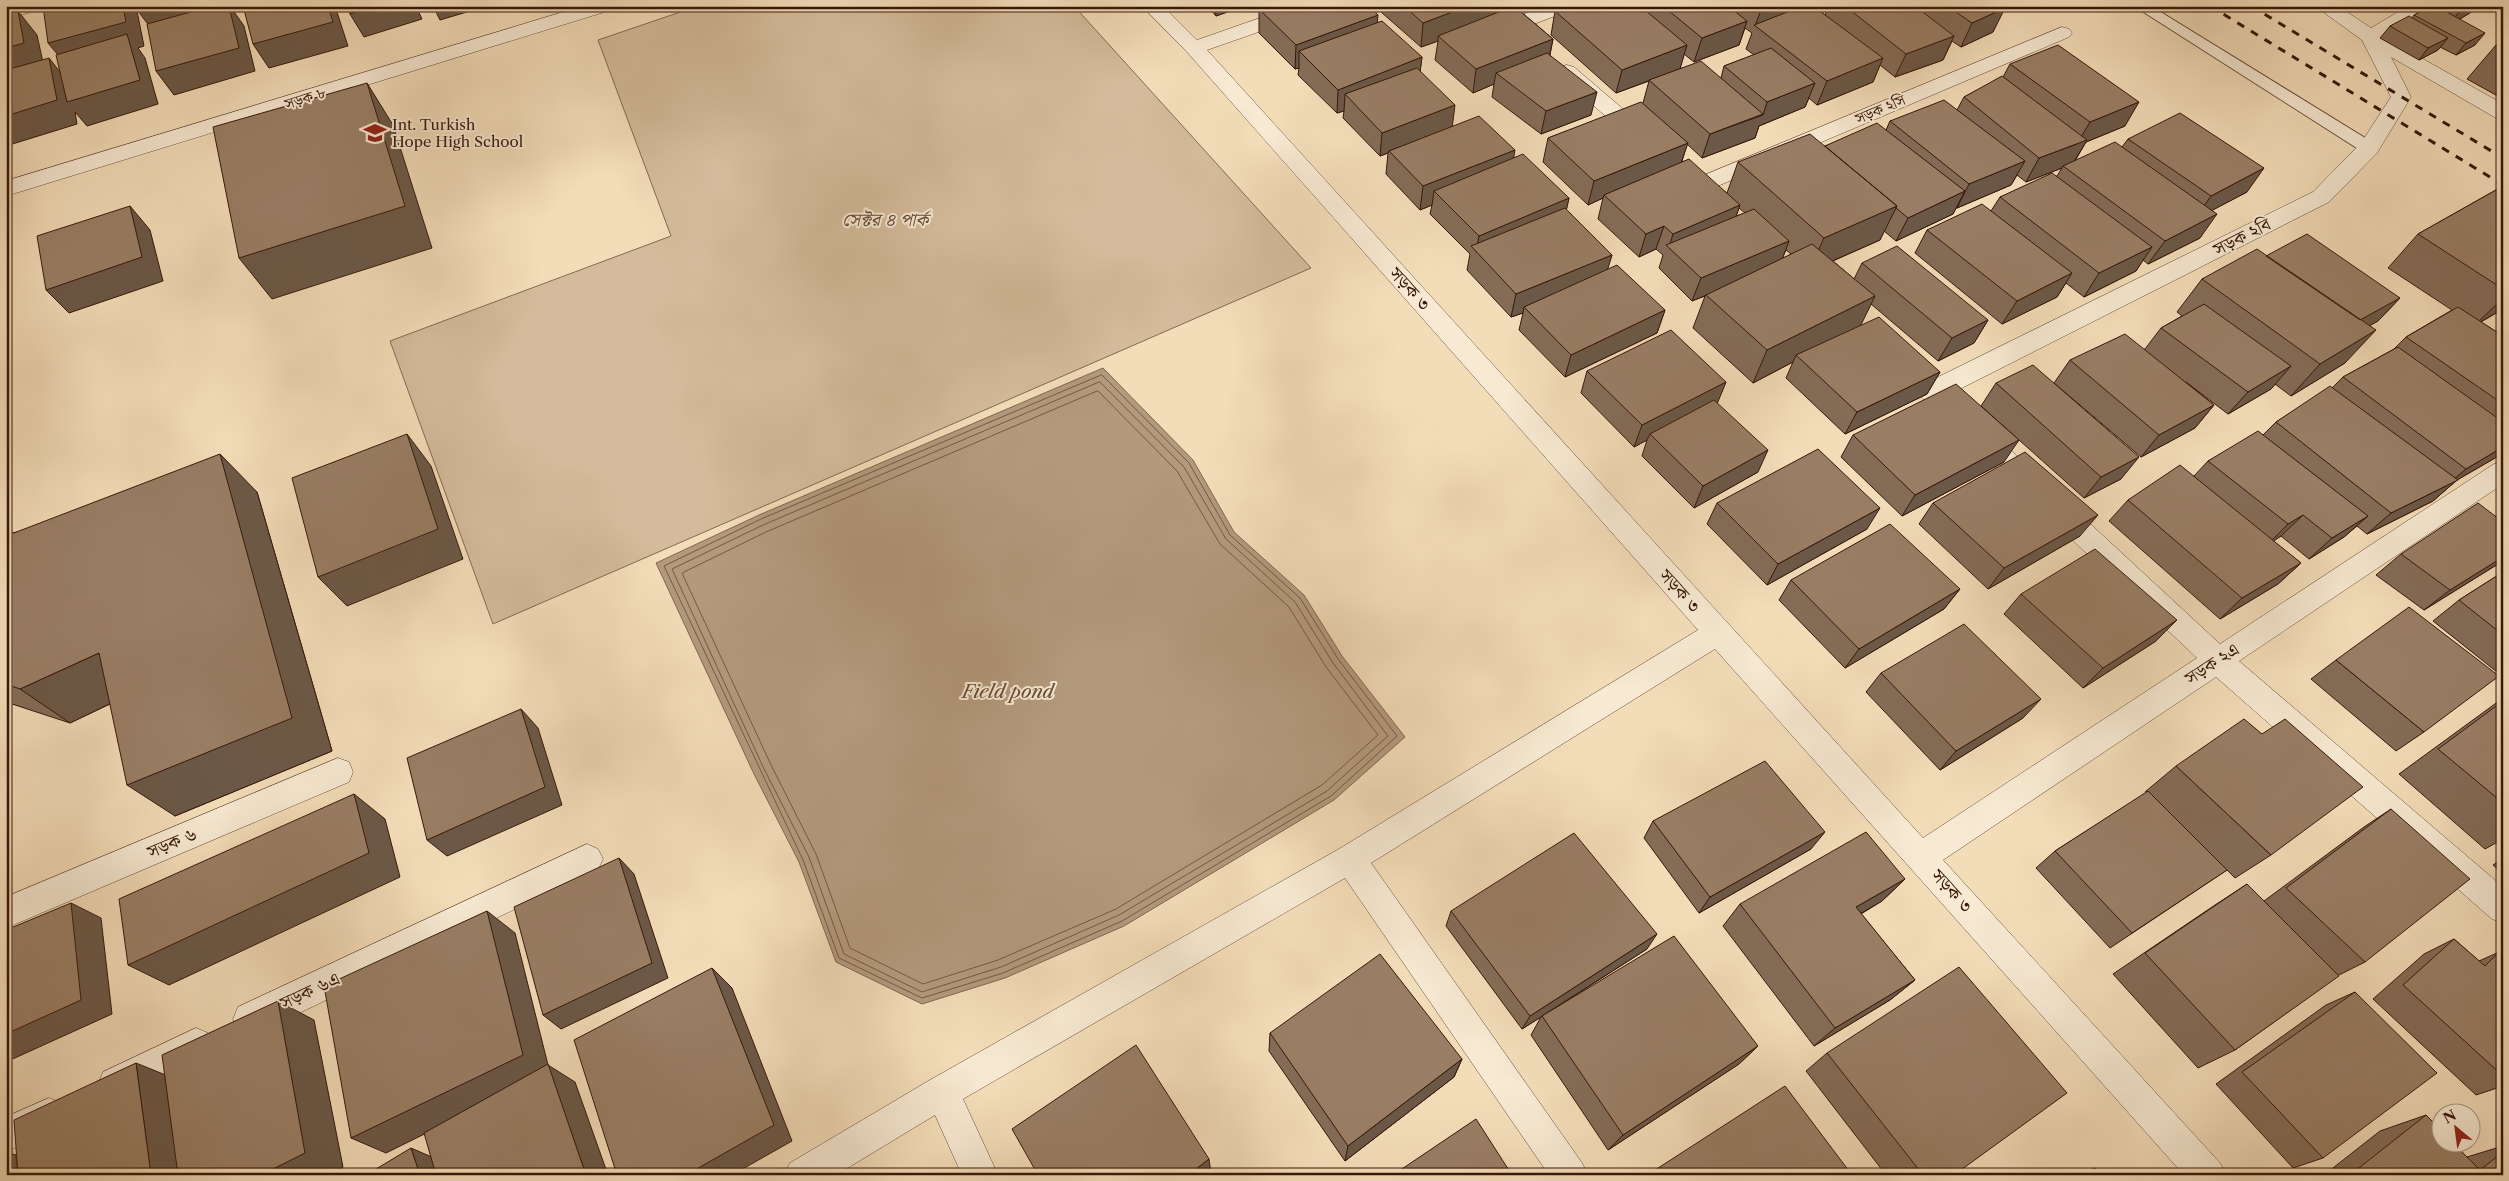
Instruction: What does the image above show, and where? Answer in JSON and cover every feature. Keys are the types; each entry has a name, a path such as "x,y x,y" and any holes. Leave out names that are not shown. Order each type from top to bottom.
{"street":[{"path":"6,13 30,6"},
{"name":"সড়ক ৮","path":"6,189 604,6"},
{"name":"সড়ক ৩","path":"1152,6 1194,48 1718,633 2208,1175"},
{"path":"1194,48 1314,6"},
{"path":"1564,6 1506,19 1661,154"},
{"path":"2325,6 2370,37 2503,113"},
{"path":"2370,37 2422,6"},
{"name":"সড়ক ২সি","path":"1720,205 1690,179 2062,33"},
{"name":"সড়ক ২বি","path":"1933,391 2321,197 2369,148 2401,97 2370,37"},
{"path":"1882,346 1933,391 2249,689 2503,908"},
{"name":"সড়ক ২এ","path":"1921,856 2218,660 2498,481"},
{"path":"802,1175 942,1092 1350,859 1718,633"},
{"name":"সড়ক ৬","path":"6,914 338,772"},
{"name":"সড়ক ৬এ","path":"6,1136 588,858"},
{"path":"1350,859 1570,1175"},
{"path":"942,1092 980,1175"}],"lane":[{"path":"2141,6 2369,148"}],"green space":[{"name":"সেক্টর ৪ পার্ক","path":"698,6 1074,6 1311,268 493,624 390,341 671,236 598,40"}],"water":[{"name":"Field pond","path":"1103,368 1193,460 1234,532 1304,595 1342,656 1405,737 1334,800 1124,926 1005,978 922,1004 836,962 799,862 754,774 656,563 759,515"}],"building":[{"path":"43,6 123,6 126,22 48,43"},
{"path":"137,6 157,6 138,11"},
{"path":"213,6 229,6 239,48 156,71 147,24"},
{"path":"243,6 328,6 333,22 253,44"},
{"path":"346,6 374,6 350,14"},
{"path":"1267,6 1369,6 1378,15 1296,45 1259,9"},
{"path":"1404,6 1468,6 1423,23"},
{"path":"1514,6 1553,39 1476,69 1438,36"},
{"path":"1570,6 1640,6 1687,45 1622,70 1555,11"},
{"path":"1663,6 1728,6 1747,21 1702,38"},
{"path":"1756,6 1770,6 1761,10"},
{"path":"1803,6 1813,6 1883,58 1827,81 1754,25"},
{"path":"1845,6 1915,6 1954,36 1906,54"},
{"path":"1947,6 2002,6 2005,8 1972,23"},
{"path":"2431,6 2436,6 2485,33 2466,43 2414,15"},
{"path":"18,11 24,43 6,48 6,14"},
{"path":"2409,16 2448,38 2428,48 2390,26"},
{"path":"1382,21 1422,57 1338,90 1299,51"},
{"path":"127,34 140,80 67,102 56,55"},
{"path":"2503,40 2503,48 2496,45"},
{"path":"2058,45 2139,102 2090,122 2010,64"},
{"path":"1771,48 1815,83 1767,102 1724,66"},
{"path":"1547,53 1597,92 1546,111 1496,73"},
{"path":"49,58 57,100 6,116 6,70"},
{"path":"1701,61 1763,114 1710,134 1649,80"},
{"path":"1417,68 1455,105 1382,133 1345,94"},
{"path":"2002,76 2087,140 2039,158 1964,97"},
{"path":"367,83 405,206 239,258 213,127"},
{"path":"1944,100 2025,161 1969,184 1890,121"},
{"path":"1641,102 1688,143 1594,181 1548,138"},
{"path":"2180,113 2264,168 2211,196 2128,139"},
{"path":"1479,116 1515,150 1423,186 1389,151"},
{"path":"1877,123 1965,191 1908,218 1896,208 1897,206 1825,146"},
{"path":"1810,134 1897,206 1824,238 1738,162"},
{"path":"2115,142 2217,214 2165,241 2063,166"},
{"path":"1523,154 1569,198 1479,236 1434,191"},
{"path":"1689,159 1740,205 1673,234 1664,226 1646,234 1604,195"},
{"path":"2052,173 2152,247 2099,273 2000,197"},
{"path":"2503,186 2503,289 2418,234"},
{"path":"1982,204 2072,273 2017,301 1927,230"},
{"path":"130,206 142,257 46,290 37,236"},
{"path":"1565,208 1612,255 1516,294 1471,246"},
{"path":"1754,209 1789,241 1701,278 1666,245"},
{"path":"2307,234 2400,298 2360,320 2266,256"},
{"path":"1812,244 1875,296 1767,350 1706,295"},
{"path":"1897,246 1988,320 1952,338 1862,263"},
{"path":"2257,249 2376,330 2320,364 2202,279"},
{"path":"1617,265 1665,310 1571,355 1524,307"},
{"path":"2204,304 2291,366 2248,392 2161,328"},
{"path":"2458,307 2503,336 2503,404 2406,337"},
{"path":"1879,317 1940,372 1857,412 1796,355"},
{"path":"1671,330 1726,382 1642,425 1587,371"},
{"path":"2125,334 2214,405 2159,435 2070,360"},
{"path":"2398,347 2503,422 2503,447 2466,469 2343,377"},
{"path":"2033,365 2139,457 2101,477 1996,383"},
{"path":"1956,384 2019,440 1915,495 1853,435"},
{"path":"2330,386 2458,480 2391,513 2276,422"},
{"path":"1714,400 1768,450 1703,486 1650,434"},
{"path":"2258,431 2368,516 2332,538 2303,515 2288,524 2208,461"},
{"path":"407,434 438,529 318,577 292,478"},
{"path":"1818,449 1880,508 1778,564 1717,503"},
{"path":"2025,452 2098,515 2004,568 1933,503"},
{"path":"220,454 292,718 127,785 99,653 20,689 6,684 6,536"},
{"path":"2180,465 2301,563 2242,598 2128,500"},
{"path":"2478,503 2503,522 2503,557 2450,590 2401,554"},
{"path":"1890,524 1960,589 1859,649 1791,580"},
{"path":"2095,549 2177,620 2103,668 2021,594"},
{"path":"2503,572 2503,635 2459,600"},
{"path":"2409,607 2499,676 2424,732 2336,660"},
{"path":"1964,624 2041,699 1956,751 1881,673"},
{"path":"2503,701 2503,803 2438,749"},
{"path":"521,709 545,787 427,840 407,758"},
{"path":"2244,719 2262,734 2285,719 2363,787 2271,855 2176,766"},
{"path":"1765,761 1825,832 1710,897 1653,821"},
{"path":"2148,791 2227,870 2132,933 2055,851"},
{"path":"354,794 369,853 128,965 119,899"},
{"path":"2391,809 2470,879 2365,962 2286,888"},
{"path":"1866,832 1905,879 1856,907 1915,980 1835,1028 1740,904"},
{"path":"1574,833 1657,934 1530,1016 1451,911"},
{"path":"619,858 652,963 543,1015 514,907"},
{"path":"2247,884 2339,976 2235,1050 2145,953"},
{"path":"71,903 81,1000 6,1034 6,930"},
{"path":"487,911 523,1055 351,1138 324,986"},
{"path":"1674,936 1758,1046 1623,1135 1542,1016"},
{"path":"2454,939 2485,966 2499,952 2503,956 2503,1076 2403,985"},
{"path":"1380,954 1462,1059 1348,1146 1270,1033"},
{"path":"1959,967 2067,1093 1954,1175 1923,1175 1827,1053"},
{"path":"712,968 774,1125 686,1175 617,1175 574,1040"},
{"path":"2355,992 2437,1073 2323,1158 2242,1072"},
{"path":"278,1001 305,1153 261,1175 178,1175 162,1055"},
{"path":"1136,1045 1209,1159 1188,1175 1038,1175 1012,1129"},
{"path":"136,1063 151,1175 18,1175 14,1120"},
{"path":"548,1064 586,1175 436,1175 424,1133"},
{"path":"1785,1086 1852,1175 1654,1175 1652,1172"},
{"path":"2426,1115 2432,1121 2432,1154 2464,1154 2480,1170 2503,1152 2503,1175 2350,1175"},
{"path":"1476,1119 1512,1175 1393,1175"},
{"path":"411,1148 420,1175 366,1175"},
{"path":"2095,1168 2101,1175 2086,1175"}],"railway":[{"path":"2210,6 2503,185"},
{"path":"2251,6 2503,158"}],"place":[{"name":"Int. Turkish Hope High School","path":"375,133"}]}
